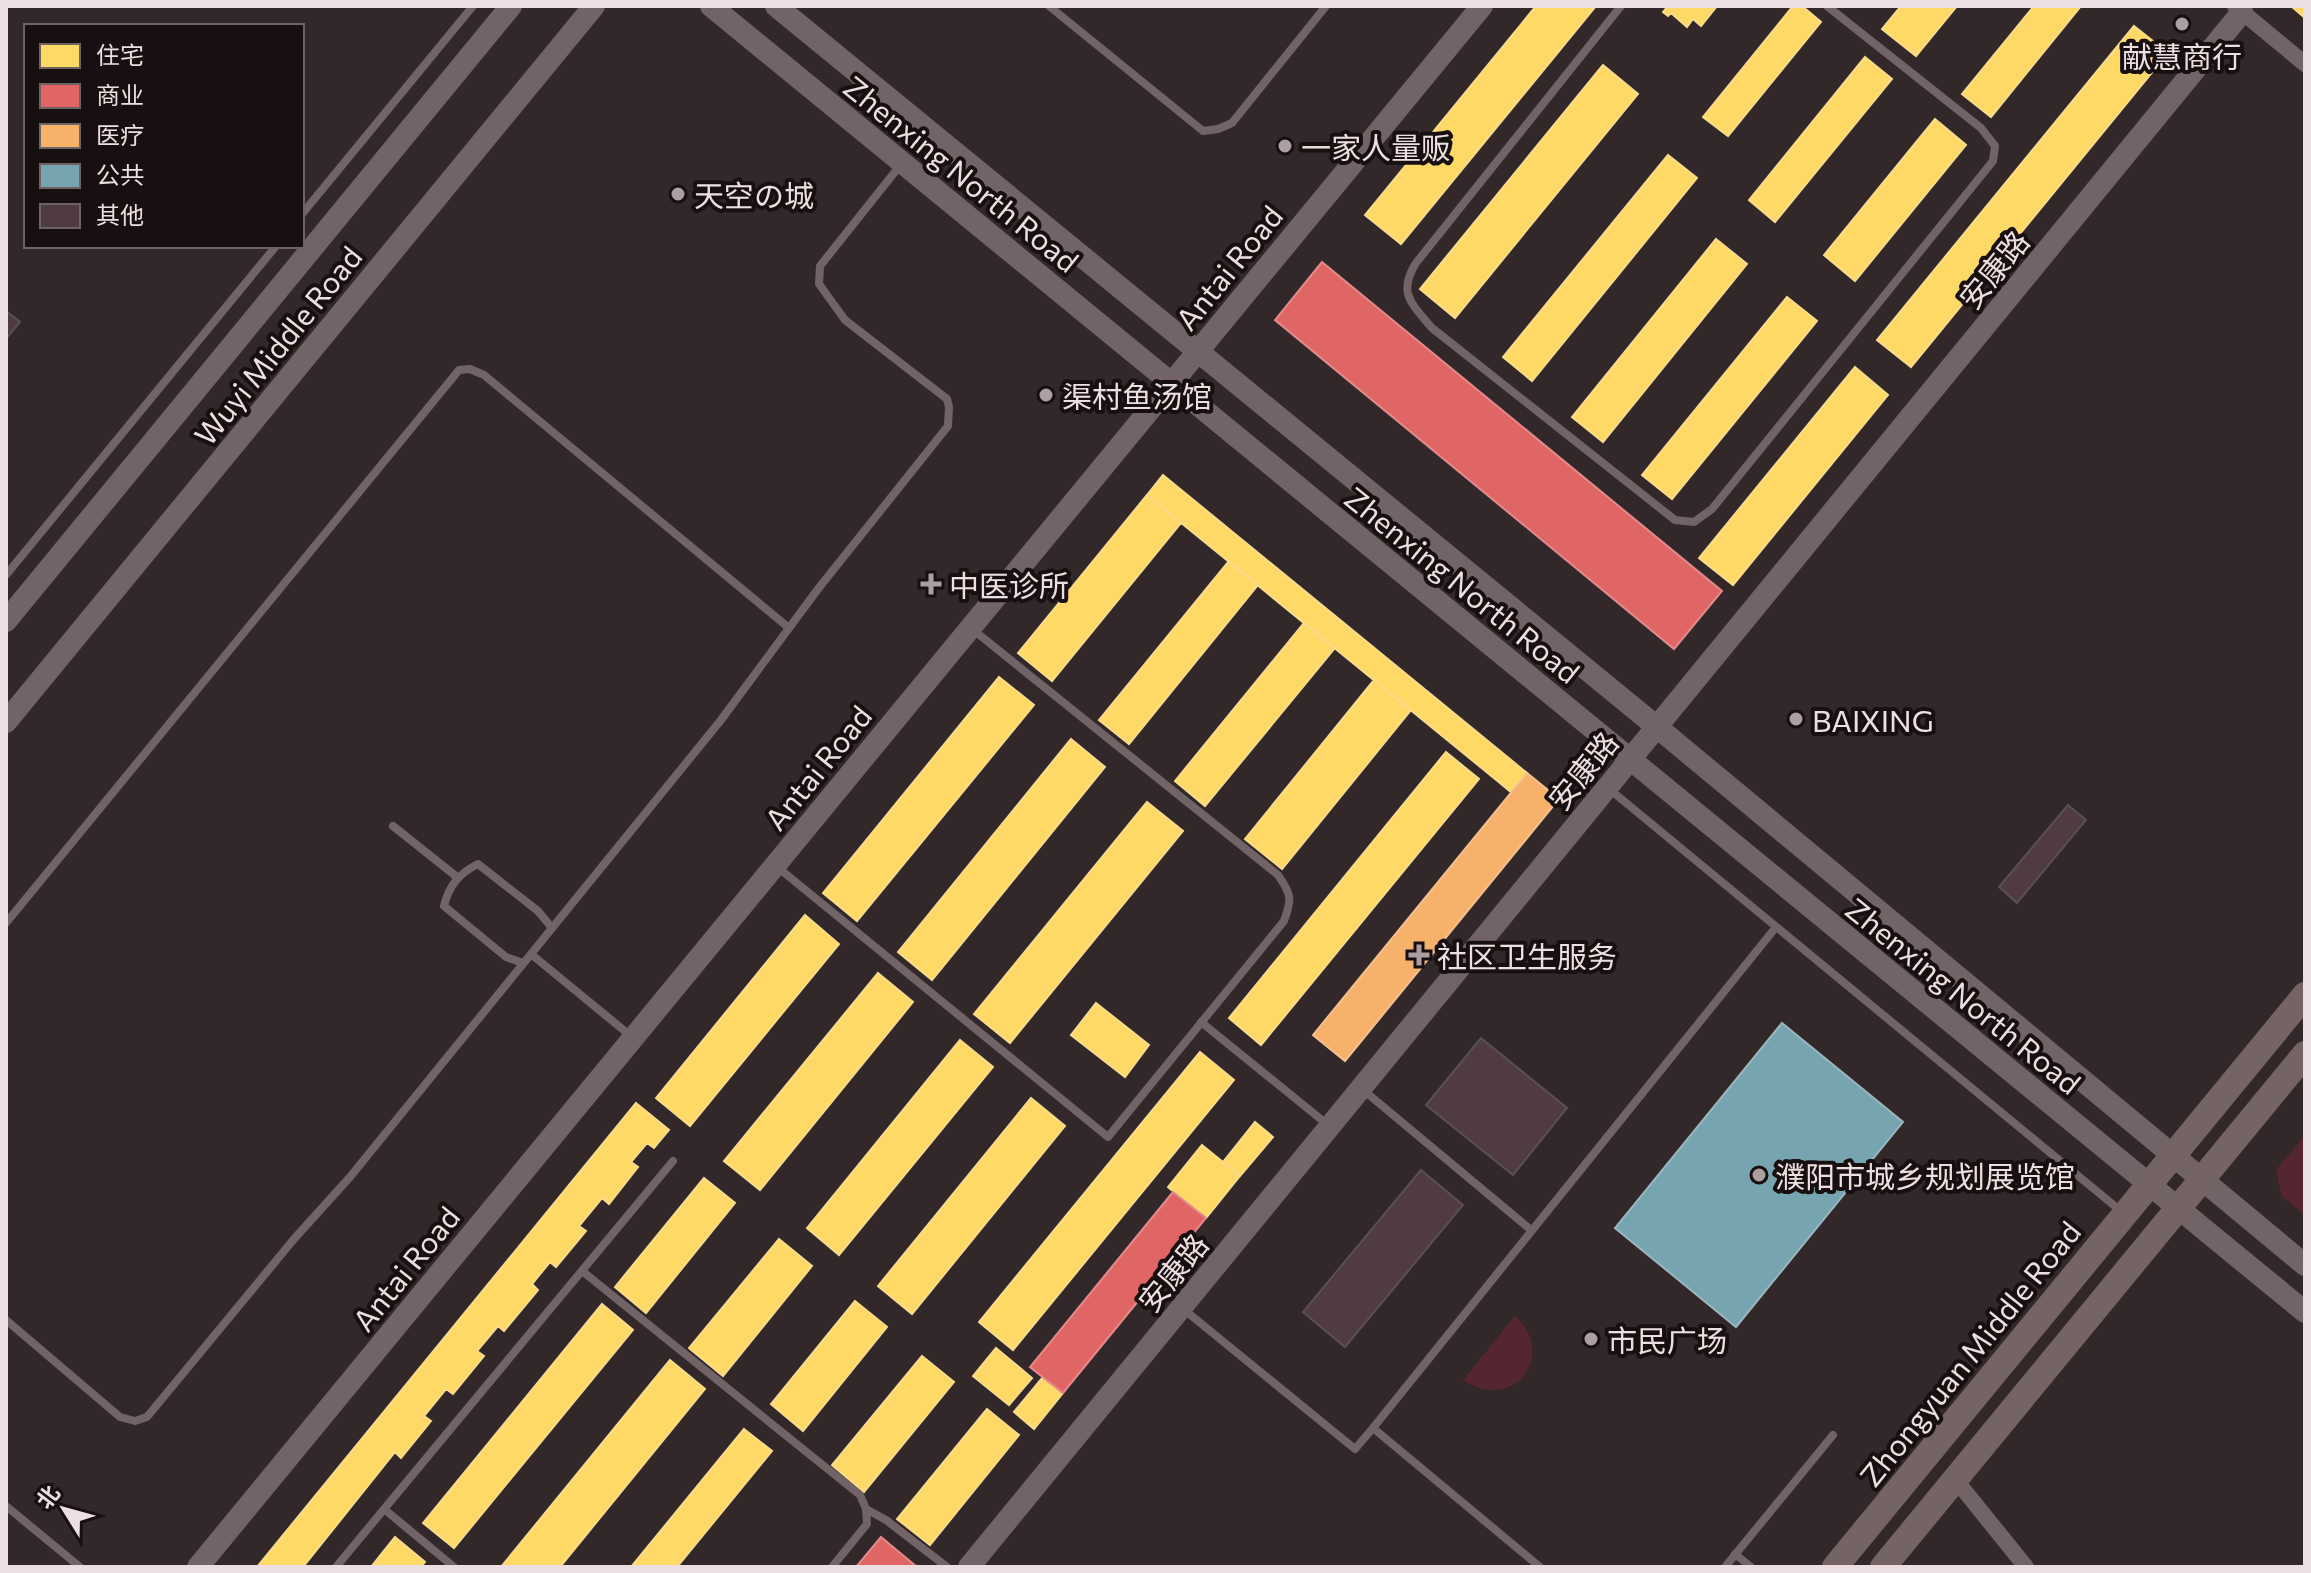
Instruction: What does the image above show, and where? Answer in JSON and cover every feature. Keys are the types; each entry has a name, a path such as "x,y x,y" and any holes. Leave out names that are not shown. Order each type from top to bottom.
{"main road":[{"name":"Zhongyuan Middle Road","path":"1835,1567 2305,995"},
{"path":"1883,1567 2305,1054"}],"street":[{"name":"Wuyi Middle Road","path":"6,621 511,6"},
{"name":"Wuyi Middle Road","path":"6,722 594,6"},
{"name":"Zhenxing North Road","path":"711,6 2305,1312"},
{"name":"Zhenxing North Road","path":"776,6 1657,727 2305,1265"},
{"name":"Antai Road","path":"198,1567 1482,6"},
{"path":"2239,9 2305,64"},
{"name":"安康路","path":"969,1567 1657,727 2239,9"},
{"path":"1955,1479 2026,1567"}],"lane":[{"path":"304,212 473,6"},
{"path":"1049,6 1203,131 1232,123 1326,6"},
{"path":"1621,6 1416,263 1405,279 1407,294 1432,328 1675,520 1694,522 1712,509 1993,161 1995,146 1981,128 1827,6"},
{"path":"6,1320 120,1417 135,1421 147,1417 294,1239 350,1177 721,720 789,628 948,426 947,399 845,320 819,284 820,266 902,163"},
{"path":"6,575 274,248"},
{"path":"6,923 459,370 470,369 484,375 789,628"},
{"path":"775,866 1108,1137 1284,921 1291,902 1289,891 1278,875 970,628"},
{"path":"1607,787 2124,1214"},
{"path":"393,826 457,877"},
{"path":"523,963 506,957 444,906 457,877 478,864 538,911 552,928"},
{"path":"1182,1308 1355,1449 1776,927"},
{"path":"531,954 633,1038"},
{"path":"1201,1022 1329,1127"},
{"path":"1361,1089 1531,1230"},
{"path":"336,1567 673,1161"},
{"path":"582,1271 860,1495 866,1509 867,1524 832,1567"},
{"path":"1373,1428 1540,1567"},
{"path":"1725,1567 1833,1435"},
{"path":"6,1506 80,1567"},
{"path":"384,1509 454,1567"},
{"path":"866,1509 886,1520 947,1567"},
{"path":"1735,1554 1751,1567"}],"shaded area":[{"path":"2305,1135 2305,1215 2282,1196 2276,1170"},
{"path":"1515,1316 1527,1331 1532,1347 1531,1362 1524,1375 1513,1385 1498,1390 1481,1389 1463,1380"}],"building: 住宅":[{"path":"1536,6 1596,6 1401,244 1365,215"},
{"path":"1668,6 1717,6 1701,26 1693,19 1687,27 1671,13 1668,16 1663,12"},
{"path":"1793,6 1802,6 1821,22 1728,136 1703,117"},
{"path":"1901,6 1957,6 1916,56 1882,29"},
{"path":"2034,6 2081,6 1991,117 1962,94"},
{"path":"2291,6 2305,6 2305,18"},
{"path":"2134,26 2168,53 1911,367 1877,340"},
{"path":"1865,57 1892,79 1775,222 1749,200"},
{"path":"1603,65 1638,94 1455,318 1420,289"},
{"path":"1935,119 1966,145 1855,281 1824,255"},
{"path":"1668,155 1697,178 1532,381 1503,357"},
{"path":"1716,239 1747,264 1603,442 1572,417"},
{"path":"1787,297 1817,321 1672,499 1642,475"},
{"path":"1855,367 1888,395 1733,585 1699,558"},
{"path":"1163,475 1527,773 1511,792 1147,495"},
{"path":"1147,495 1181,523 1052,681 1018,653"},
{"path":"1229,561 1258,585 1129,744 1099,720"},
{"path":"1304,623 1335,648 1205,806 1175,781"},
{"path":"999,677 1034,705 857,921 823,893"},
{"path":"1374,680 1411,710 1282,869 1245,839"},
{"path":"1071,739 1105,767 932,980 898,952"},
{"path":"1446,752 1479,779 1261,1045 1229,1018"},
{"path":"1147,802 1183,831 1010,1043 974,1014"},
{"path":"805,915 839,944 690,1126 656,1098"},
{"path":"878,973 913,1002 760,1190 724,1161"},
{"path":"1096,1003 1149,1045 1125,1077 1071,1035"},
{"path":"960,1040 993,1067 839,1255 807,1228"},
{"path":"1200,1052 1234,1080 1013,1350 979,1322"},
{"path":"1031,1098 1065,1126 912,1314 878,1286"},
{"path":"636,1103 669,1130 654,1148 647,1143 631,1162 638,1167 609,1204 602,1198 579,1226 586,1231 556,1267 550,1262 532,1284 538,1290 504,1331 498,1326 477,1351 484,1356 453,1394 446,1389 424,1416 431,1421 401,1458 395,1452 303,1567 257,1567"},
{"path":"1255,1122 1273,1137 1240,1176 1223,1162"},
{"path":"1202,1145 1240,1176 1206,1218 1168,1187"},
{"path":"704,1178 735,1203 646,1313 615,1287"},
{"path":"779,1239 812,1266 723,1376 689,1348"},
{"path":"855,1301 887,1327 803,1431 771,1404"},
{"path":"602,1304 633,1330 454,1548 423,1523"},
{"path":"996,1348 1032,1378 1009,1405 973,1376"},
{"path":"922,1356 954,1382 864,1492 832,1465"},
{"path":"670,1360 705,1389 560,1567 501,1567"},
{"path":"1043,1377 1063,1393 1034,1429 1014,1412"},
{"path":"987,1409 1019,1435 930,1545 897,1519"},
{"path":"744,1429 772,1451 677,1567 631,1567"},
{"path":"395,1537 425,1562 421,1567 371,1567"}],"building: 商业":[{"path":"1322,262 1722,591 1674,649 1275,320"},
{"path":"1173,1192 1206,1218 1063,1393 1030,1367"},
{"path":"881,1537 917,1567 856,1567"}],"building: 医疗":[{"path":"1527,773 1559,799 1345,1061 1313,1035"}],"building: 公共":[{"name":"濮阳市城乡规划展览馆","path":"1782,1023 1903,1122 1736,1327 1615,1228"}],"building: 其他":[{"path":"6,311 20,322 6,339"},
{"path":"2068,805 2086,820 2017,903 1999,887"},
{"path":"1481,1038 1567,1108 1513,1175 1426,1105"},
{"path":"1421,1170 1463,1205 1345,1347 1303,1312"}],"place":[{"name":"献慧商行","path":"2182,24"},
{"name":"一家人量贩","path":"1285,146"},
{"name":"天空の城","path":"678,194"},
{"name":"渠村鱼汤馆","path":"1046,395"},
{"name":"中医诊所","path":"931,584"},
{"name":"BAIXING","path":"1796,719"},
{"name":"社区卫生服务","path":"1419,955"},
{"name":"濮阳市城乡规划展览馆","path":"1759,1175"},
{"name":"市民广场","path":"1591,1339"}]}
